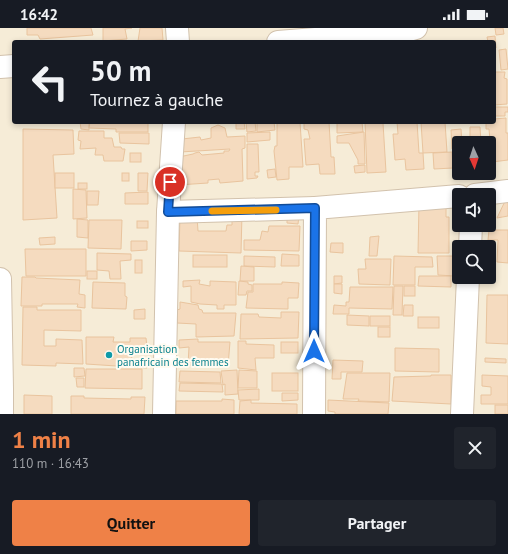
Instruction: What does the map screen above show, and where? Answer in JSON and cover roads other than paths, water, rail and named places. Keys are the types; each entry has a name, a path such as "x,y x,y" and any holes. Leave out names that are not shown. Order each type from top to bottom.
{"street":[{"path":"178,28 178,40"},
{"path":"298,40 407,29"},
{"path":"0,67 12,66"},
{"path":"164,414 168,212 174,124"},
{"path":"496,192 508,191"},
{"path":"168,212 315,208 452,197"},
{"path":"314,414 315,208"},
{"path":"0,279 2,414"},
{"path":"462,414 468,284"}],"place":[{"name":"Organisation panafricain des femmes","path":"109,355"}]}
